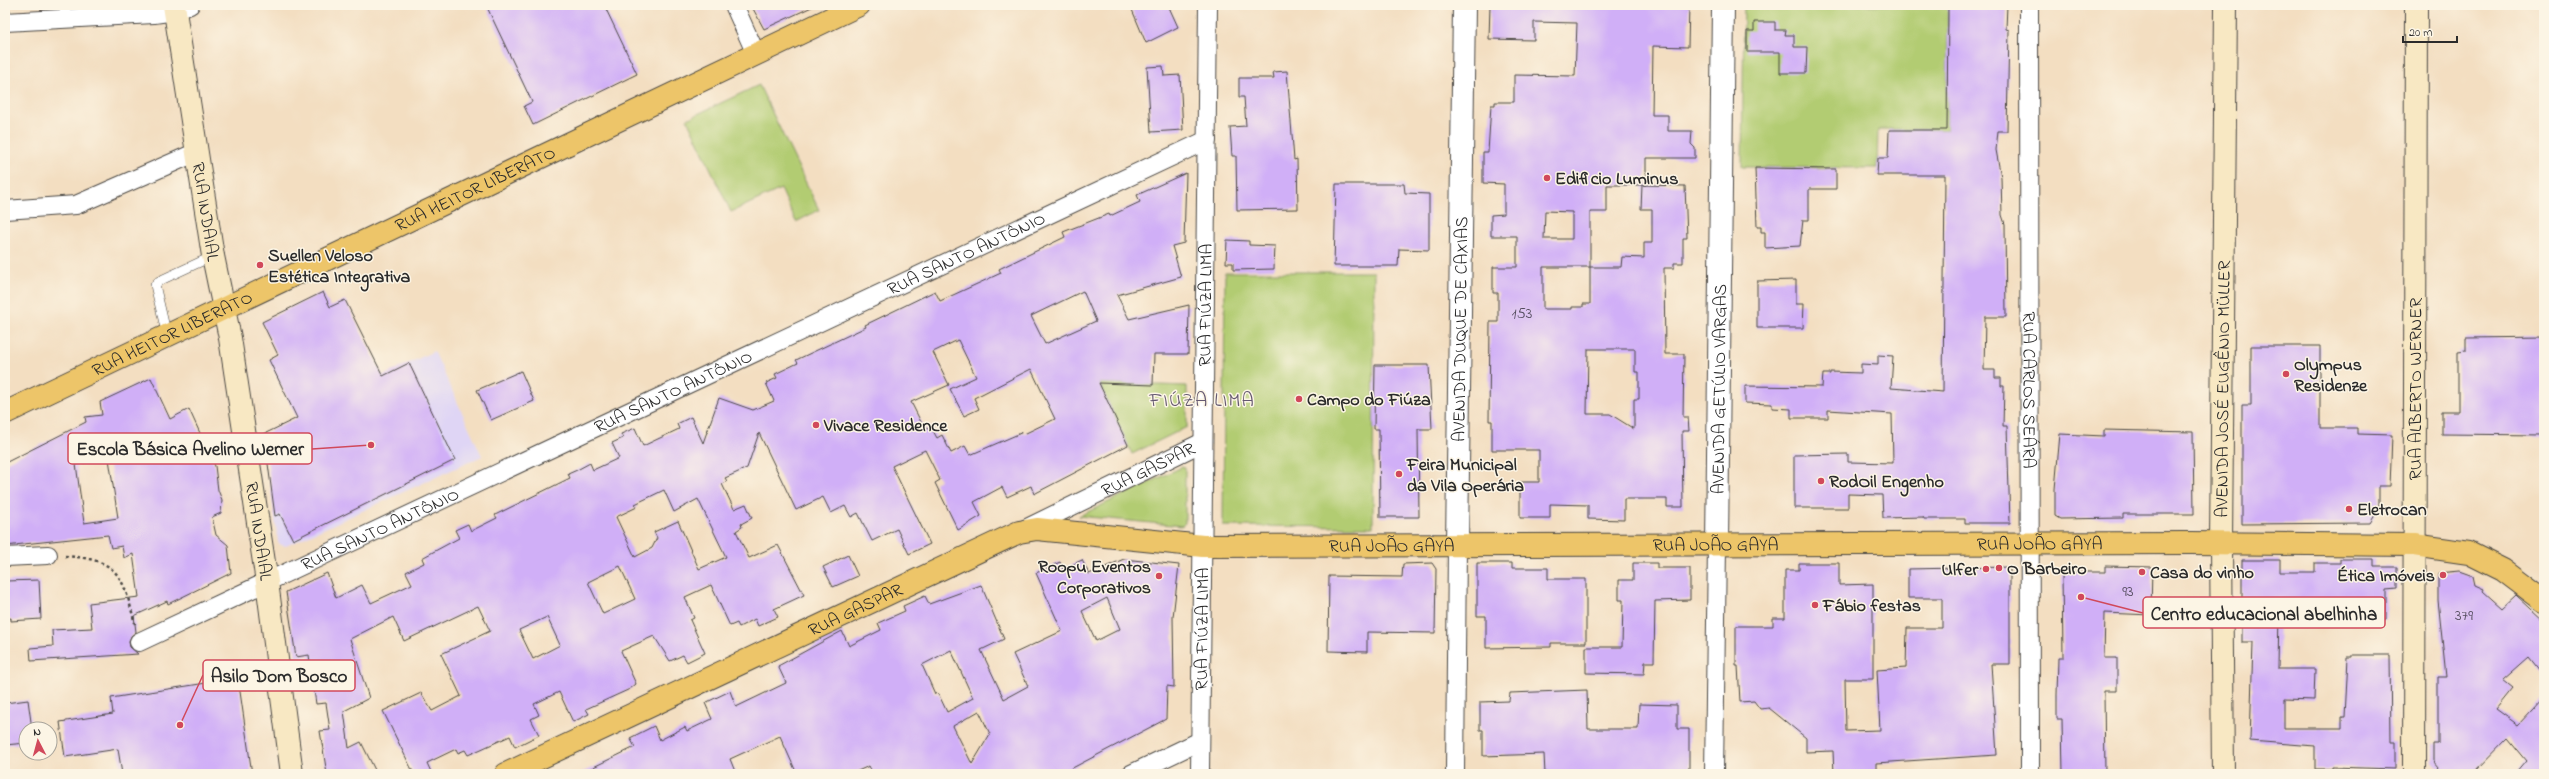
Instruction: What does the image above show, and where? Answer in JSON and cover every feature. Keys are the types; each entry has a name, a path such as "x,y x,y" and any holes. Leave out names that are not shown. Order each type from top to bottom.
{"main road":[{"name":"RUA HEITOR LIBERATO","path":"5,413 859,5"},
{"name":"AVENIDA JOSÉ EUGÊNIO MÜLLER","path":"2223,774 2221,543 2226,5"},
{"name":"RUA ALBERTO WERNER","path":"2414,774 2416,5"},
{"name":"RUA INDAIAL","path":"180,7 197,152 213,256 224,309 267,582 292,774"},
{"name":"RUA JOÃO GAYA","path":"1019,532 1037,529 1203,546 2221,543 2414,545 2469,553 2503,570 2544,601"},
{"name":"RUA GASPAR","path":"506,774 1019,532"}],"street":[{"path":"734,5 756,54"},
{"name":"RUA FIÚZA LIMA","path":"1200,774 1208,5"},
{"name":"AVENIDA DUQUE DE CAXIAS","path":"1455,774 1464,5"},
{"name":"AVENIDA GETÚLIO VARGAS","path":"1714,774 1723,5"},
{"name":"RUA CARLOS SEÁRA","path":"2029,5 2030,774"},
{"path":"5,22 180,7"},
{"name":"RUA SANTO ANTÔNIO","path":"139,642 1207,140"},
{"path":"5,210 76,205 197,152"},
{"name":"RUA GASPAR","path":"1019,532 1203,442"},
{"path":"5,557 48,555"},
{"path":"1131,774 1200,741"}],"lane":[{"path":"166,336 155,285 158,281 213,256"}],"path":[{"path":"48,555 93,560 118,574 125,587 139,642"}],"shaded area":[{"path":"434,351 482,456 286,546 281,545 278,542 264,434"}],"green space":[{"path":"1744,5 1948,5 1947,130 1878,129 1877,168 1742,167"},
{"path":"759,85 819,210 796,222 781,189 731,212 687,119"},
{"name":"Campo do Fiúza","path":"1225,272 1374,272 1373,527 1223,526"},
{"path":"1099,383 1187,386 1187,427 1132,454"},
{"path":"1182,467 1185,468 1185,523 1182,526 1079,516"}],"building":[{"path":"486,5 604,5 637,74 533,125 524,106 532,102"},
{"path":"751,5 816,5 764,29"},
{"path":"1130,5 1168,5 1178,27 1146,43"},
{"path":"1490,5 1689,5 1688,47 1653,46 1652,115 1668,115 1668,131 1692,131 1691,144 1695,148 1695,158 1646,158 1646,185 1642,185 1685,186 1687,238 1683,238 1683,263 1674,263 1674,268 1664,268 1665,354 1684,354 1683,417 1688,417 1689,431 1682,431 1683,507 1667,507 1667,499 1624,499 1624,520 1588,519 1588,505 1550,504 1550,518 1520,518 1520,482 1539,482 1539,450 1492,450 1492,421 1489,421 1490,322 1498,322 1498,293 1493,293 1493,267 1517,267 1517,236 1491,236 1491,215 1504,214 1504,184 1483,183 1483,152 1488,152 1491,105 1495,105 1495,102 1514,102 1514,75 1575,76 1577,23 1534,22 1534,40 1489,39","holes":["1607,185 1642,185 1641,209 1652,209 1652,243 1644,243 1644,258 1622,257 1621,267 1590,267 1590,212 1607,212","1545,211 1572,212 1572,239 1544,239","1543,267 1590,267 1590,304 1583,304 1583,307 1572,307 1572,309 1543,309","1588,349 1635,349 1635,372 1639,372 1639,399 1634,399 1634,429 1610,414 1587,414"]},
{"path":"1948,5 2007,5 2006,29 2009,30 2007,131 1998,131 1996,150 2001,177 2002,215 2005,224 2006,317 1985,317 1984,370 1995,370 1995,378 2001,378 2001,386 2004,386 2003,426 2007,426 2010,523 1965,523 1965,519 1924,519 1923,517 1883,518 1882,495 1848,494 1848,508 1794,508 1794,455 1848,454 1848,462 1893,463 1892,414 1828,410 1828,418 1791,418 1791,409 1772,408 1772,404 1745,403 1745,386 1822,387 1823,374 1830,374 1830,372 1861,373 1861,364 1878,365 1878,355 1893,356 1891,388 1943,392 1945,175 1877,175 1878,158 1888,158 1889,130 1947,130"},
{"path":"1754,22 1775,22 1775,30 1786,30 1785,35 1794,35 1794,47 1807,47 1806,73 1780,73 1780,52 1747,52 1747,31 1754,31"},
{"path":"1163,66 1164,76 1180,75 1183,130 1151,132 1147,67"},
{"path":"1287,71 1294,160 1297,159 1298,209 1237,210 1236,156 1232,156 1230,127 1246,126 1244,97 1239,97 1239,78 1274,78 1273,72"},
{"path":"1755,168 1836,169 1836,189 1809,189 1809,220 1803,220 1800,246 1765,248 1765,232 1761,232 1761,227 1757,227"},
{"path":"1186,173 1184,243 1172,246 1181,277 1117,295 1129,319 1189,305 1188,354 1154,354 1153,385 1099,383 1128,445 1034,494 1031,486 1007,497 1002,487 974,502 981,516 958,530 935,483 940,480 925,450 892,466 930,544 909,554 897,529 872,541 858,513 851,517 845,506 831,513 823,497 796,510 759,433 747,468 725,478 727,481 722,484 734,509 746,504 752,518 741,524 742,527 736,531 749,558 778,545 804,595 774,609 778,617 758,626 755,619 739,627 737,623 730,626 711,585 685,597 694,618 690,620 705,653 687,662 683,655 670,661 654,636 621,651 636,684 630,689 586,709 589,714 573,722 559,692 534,704 539,715 531,719 539,735 515,747 510,736 468,755 465,750 458,753 456,749 427,763 432,774 414,774 383,711 421,693 432,711 461,696 441,654 490,631 478,606 404,641 393,617 350,639 369,698 344,711 349,748 361,742 377,774 327,774 320,731 330,730 326,703 316,704 309,655 296,657 286,592 327,573 336,598 362,585 371,603 412,584 406,572 424,563 422,558 459,538 455,530 468,524 471,531 497,518 495,515 570,478 568,474 590,463 593,470 619,458 612,443 623,438 621,434 635,428 643,446 679,429 677,424 691,417 703,443 719,398 753,410 774,401 766,383 777,378 775,374 798,363 796,360 866,327 865,325 935,291 940,301 1001,273 999,269 1065,237 1063,232 1109,214 1110,216 1140,202 1137,195","holes":["1083,291 1096,321 1045,344 1031,316","958,340 976,377 950,389 964,416 979,409 974,398 1031,369 1055,419 1024,434 1023,432 970,455 965,446 951,453 942,435 937,438 931,427 925,430 911,402 949,385 933,352","664,490 674,512 698,499 726,557 699,569 678,521 654,532 657,538 652,548 635,557 616,517 637,507 635,504","620,566 635,599 603,614 588,582","547,617 560,645 533,659 519,630"]},
{"path":"1336,184 1404,184 1405,193 1429,194 1429,250 1399,249 1398,266 1334,266"},
{"path":"1227,240 1249,241 1249,245 1275,246 1274,269 1233,270 1233,263 1226,263"},
{"path":"1796,280 1796,304 1804,304 1803,328 1757,328 1757,281"},
{"path":"323,292 330,307 345,300 383,376 409,363 455,460 293,540 280,514 275,516 264,434 297,418 269,360 278,355 262,322"},
{"path":"2544,337 2544,435 2442,434 2442,411 2458,411 2458,352 2466,351 2466,338"},
{"path":"2251,346 2320,346 2320,428 2357,428 2357,434 2392,435 2390,486 2379,486 2379,509 2370,523 2242,524 2242,405 2251,405"},
{"path":"1375,365 1429,365 1432,429 1418,429 1419,517 1380,517 1379,429 1374,429"},
{"path":"521,371 534,401 491,420 477,390"},
{"path":"151,378 170,419 189,409 215,466 218,490 222,500 221,513 212,517 216,535 228,545 231,573 168,604 167,601 134,616 136,632 131,636 129,642 130,647 138,654 31,661 30,648 53,646 52,630 92,628 89,603 139,597 133,554 124,558 122,546 111,548 108,535 5,546 5,463 86,422 85,417 102,415 100,402","holes":["109,459 118,518 84,523 76,464"]},
{"path":"2104,430 2193,432 2194,514 2123,514 2123,518 2060,519 2055,516 2055,489 2060,434 2104,436"},
{"path":"848,555 858,576 833,587 823,567"},
{"path":"1124,559 1179,565 1173,617 1174,687 1167,686 1166,719 1061,774 873,774 869,766 851,774 797,774 780,736 730,759 736,774 579,774 635,747 630,738 654,726 660,740 685,727 687,731 712,719 705,703 730,691 736,707 786,683 778,666 842,631 849,646 881,630 878,623 905,611 903,606 925,596 929,604 981,585 1004,639 981,650 1004,699 1028,686 1013,654 1062,631 1036,573 1060,562 1063,569 1082,560 1089,574","holes":["1107,598 1120,629 1096,641 1082,611","951,650 973,698 947,712 938,693 935,694 922,665","979,711 990,734 972,764 953,726"]},
{"path":"2340,559 2374,559 2374,567 2397,567 2397,589 2386,590 2386,619 2341,619 2341,612 2279,610 2278,669 2315,669 2314,700 2284,699 2284,728 2342,728 2342,717 2345,717 2348,657 2353,657 2353,655 2390,655 2391,742 2395,742 2395,769 2332,767 2332,769 2315,769 2315,746 2250,741 2253,642 2242,642 2242,560 2280,560 2280,572 2315,572 2315,563 2340,563"},
{"path":"1432,563 1436,569 1435,633 1367,632 1367,652 1328,651 1329,576 1402,577 1403,564"},
{"path":"1477,563 1512,563 1512,568 1548,568 1548,579 1586,579 1586,643 1551,643 1551,647 1486,648 1486,616 1477,616"},
{"path":"1633,563 1657,563 1657,568 1690,568 1690,600 1655,601 1654,662 1645,662 1644,674 1586,673 1586,647 1622,647 1623,600 1619,600 1619,580 1633,580"},
{"path":"1799,563 1839,563 1839,585 1873,584 1873,679 1845,679 1846,731 1880,730 1877,670 1906,668 1907,628 1942,628 1942,598 1908,598 1908,569 2010,567 2010,664 1991,664 1997,755 1876,763 1876,774 1834,774 1833,751 1806,752 1806,738 1769,708 1760,709 1754,701 1740,702 1738,666 1736,666 1736,626 1773,626 1773,618 1785,618 1785,570 1799,570"},
{"path":"2105,566 2152,567 2151,615 2105,613 2104,658 2117,658 2117,691 2104,691 2105,774 2063,774 2062,719 2057,719 2058,658 2063,658 2062,572 2105,572"},
{"path":"2459,571 2473,576 2475,585 2484,589 2483,591 2502,608 2516,595 2544,621 2544,676 2529,657 2503,680 2513,688 2496,709 2518,725 2544,697 2544,774 2515,774 2526,761 2507,738 2472,774 2444,774 2433,761 2433,744 2438,744 2438,677 2446,677 2438,600 2438,573"},
{"path":"39,580 41,619 11,621 11,618 5,619 5,581"},
{"path":"238,678 252,774 122,774 118,749 65,757 60,722 113,714 111,698"},
{"path":"1587,690 1588,729 1638,729 1639,704 1677,705 1677,729 1689,729 1689,774 1545,774 1544,754 1483,756 1483,730 1480,730 1480,702 1509,701 1510,693"},
{"path":"28,700 31,721 18,721 18,744 5,745 5,703"}],"place":[{"name":"Edificio Luminus","path":"1547,178"},
{"name":"Suellen Veloso Estética Integrativa","path":"260,265"},
{"name":"Olympus Residenze","path":"2286,374"},
{"name":"Campo do Fiúza","path":"1299,399"},
{"name":"Vivace Residence","path":"816,425"},
{"name":"Escola Básica Avelino Werner","path":"371,445"},
{"name":"Feira Municipal da Vila Operária","path":"1399,474"},
{"name":"RodOil Engenho","path":"1821,481"},
{"name":"Eletrocan","path":"2349,509"},
{"name":"O Barbeiro","path":"1999,568"},
{"name":"Ulfer","path":"1986,569"},
{"name":"Casa do vinho","path":"2142,572"},
{"name":"Ética Imóveis","path":"2443,575"},
{"name":"Roopu Eventos Corporativos","path":"1159,576"},
{"name":"Centro educacional abelhinha","path":"2081,597"},
{"name":"Fábio festas","path":"1815,605"},
{"name":"Asilo Dom Bosco","path":"180,725"}],"district":[{"name":"FIÚZA LIMA","path":"1202,399"}]}
